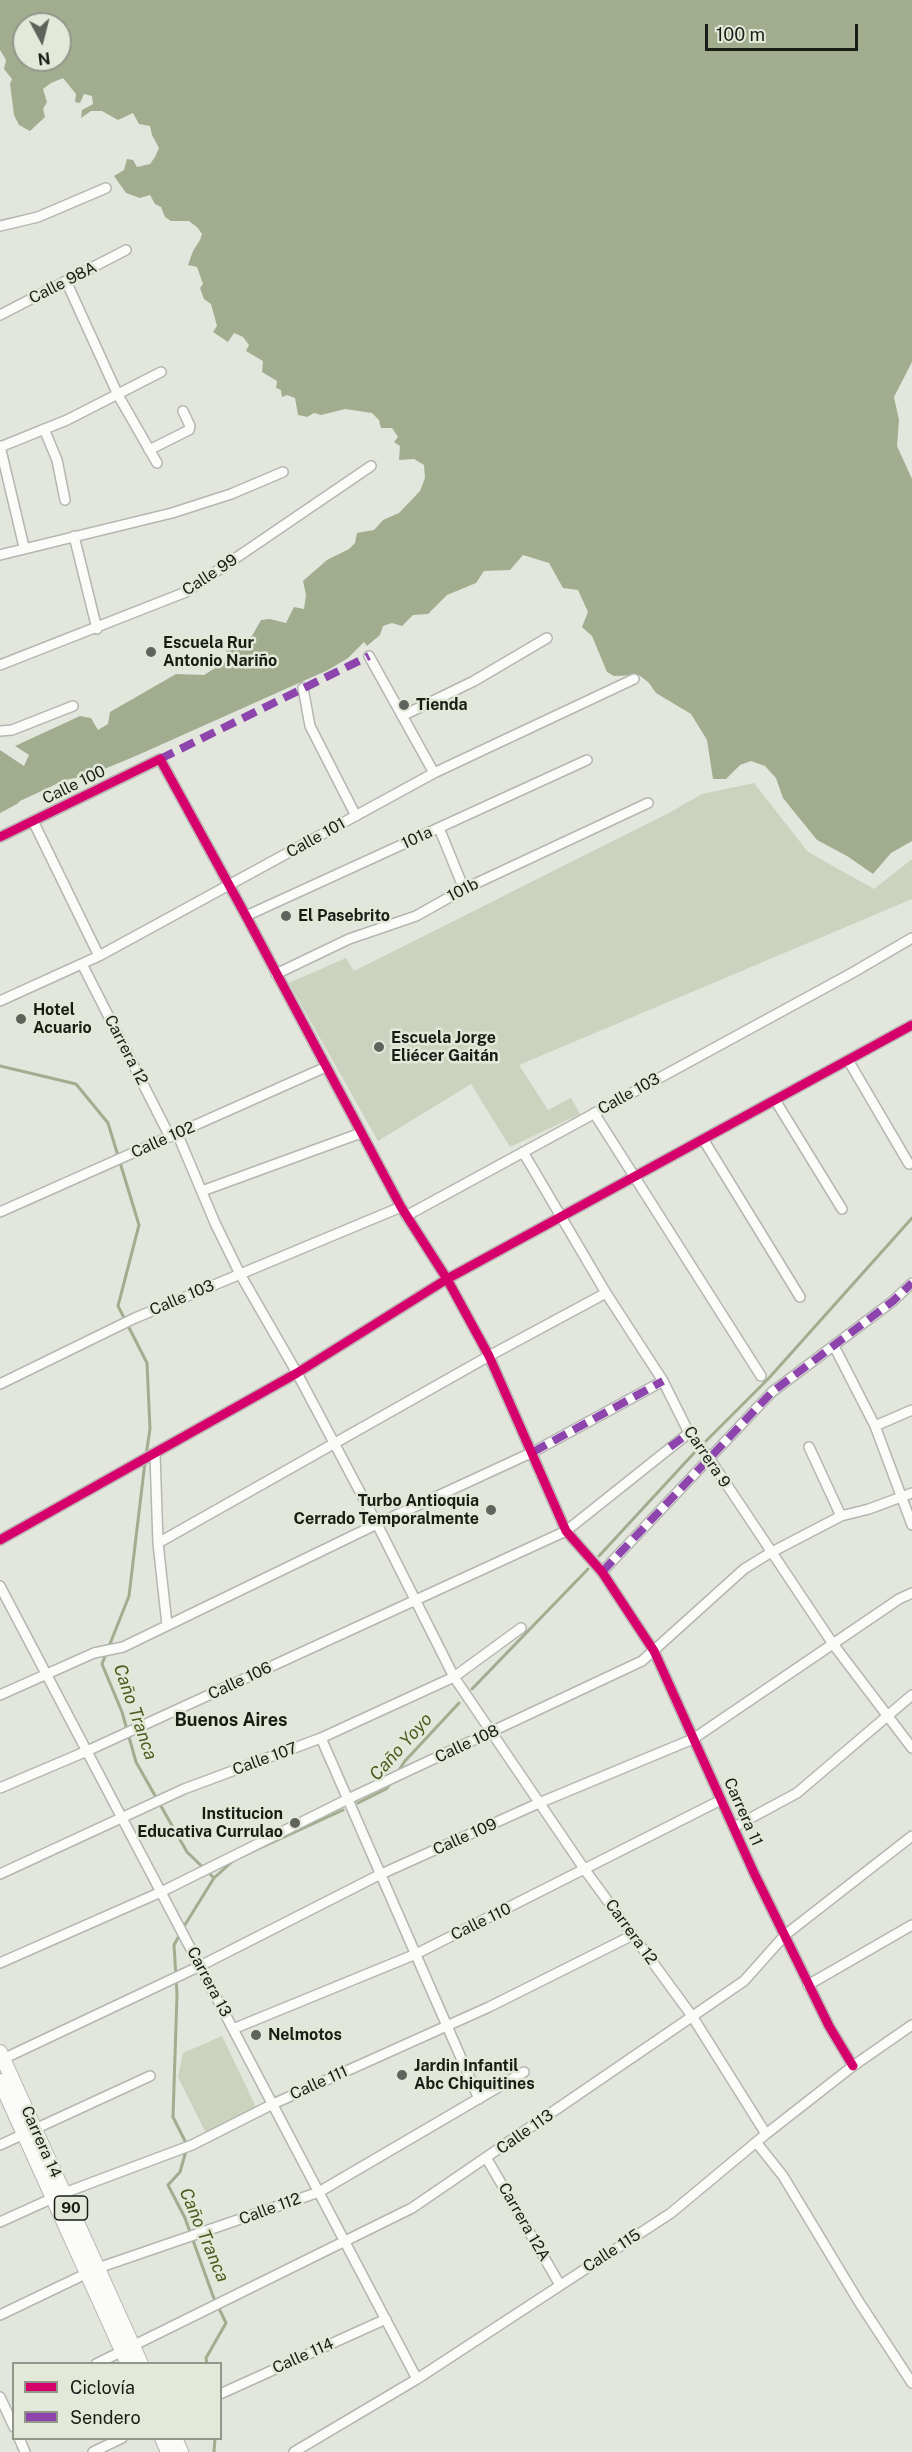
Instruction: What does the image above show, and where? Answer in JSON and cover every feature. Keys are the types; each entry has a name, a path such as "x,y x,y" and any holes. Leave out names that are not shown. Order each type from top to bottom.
{"main road":[{"name":"Carrera 14","path":"2,2055 29,2131 128,2353"},
{"name":"Carrera 14","path":"0,2081 29,2131"}],"street":[{"path":"0,226 38,217 106,188"},
{"name":"Calle 98A","path":"0,315 126,250"},
{"path":"66,281 118,395 157,463"},
{"path":"24,547 0,446 44,429 118,395 161,372"},
{"path":"149,450 189,430 190,426 183,411"},
{"path":"44,429 57,460 64,500"},
{"name":"Calle 99","path":"0,665 97,629 186,592 371,466"},
{"path":"0,555 24,547 172,513 231,494 283,472"},
{"path":"74,536 97,629"},
{"path":"402,716 474,681 547,638"},
{"path":"369,656 434,773"},
{"name":"Calle 101","path":"0,1001 99,956 434,773 634,679"},
{"path":"303,688 310,726 356,816"},
{"path":"0,731 12,730 73,705"},
{"name":"Calle 100","path":"0,837 160,759"},
{"name":"Carrera 11","path":"160,759 246,915 401,1207 447,1279 489,1356 566,1531 602,1572 654,1651 784,1935 829,2026 853,2066"},
{"name":"101a","path":"246,915 587,760"},
{"name":"101b","path":"276,974 349,939 416,916 464,889 648,803"},
{"path":"33,821 99,956"},
{"path":"438,828 464,889"},
{"name":"Calle 103","path":"406,1216 912,938"},
{"name":"Carrera 12","path":"82,964 174,1135 240,1274 334,1443"},
{"path":"0,1540 297,1373 447,1279 912,1025"},
{"path":"848,1060 909,1164"},
{"name":"Calle 102","path":"0,1212 326,1067"},
{"path":"775,1100 843,1209"},
{"path":"594,1113 761,1376"},
{"path":"202,1191 361,1133"},
{"path":"703,1139 800,1297"},
{"name":"Carrera 9","path":"523,1152 606,1293 663,1382 689,1433 709,1458 770,1553 833,1644 912,1748"},
{"name":"Calle 103","path":"0,1384 135,1318 401,1207"},
{"path":"602,1572 772,1392 893,1301 912,1283"},
{"path":"158,1543 489,1356 606,1293"},
{"path":"834,1346 875,1426 912,1525"},
{"path":"0,1695 47,1676 94,1653 123,1647 532,1452 663,1382"},
{"path":"875,1426 912,1410"},
{"name":"Calle 106","path":"0,1788 87,1751 566,1531 689,1433"},
{"path":"334,1443 454,1677"},
{"path":"809,1447 841,1516"},
{"path":"153,1455 158,1543 167,1625"},
{"name":"Calle 108","path":"0,1963 161,1892 348,1799 642,1661 744,1569 841,1516 869,1509 912,1493"},
{"name":"Carrera 13","path":"0,1586 417,2379"},
{"name":"Calle 109","path":"2,2055 200,1966 379,1875 539,1803 693,1739 899,1599 912,1593"},
{"path":"0,1611 11,1607"},
{"name":"Calle 107","path":"0,1874 164,1798 321,1738 454,1677 521,1628"},
{"name":"Carrera 12","path":"454,1677 585,1870 692,2016 766,2134"},
{"path":"734,1827 797,1793 912,1695"},
{"path":"321,1738 479,2099"},
{"name":"Calle 110","path":"233,2029 416,1954 722,1800"},
{"name":"Calle 113","path":"102,2362 128,2353 211,2308 412,2208 487,2159 744,1981 784,1935 912,1836"},
{"path":"808,1985 912,1925"},
{"name":"Calle 111","path":"0,2222 58,2195 192,2145 273,2104 489,2007 633,1935"},
{"name":"Calle 115","path":"294,2452 417,2379 671,2213 756,2142 853,2066 912,2025"},
{"name":"Calle 112","path":"0,2314 93,2271 319,2192 524,2072"},
{"path":"0,2145 150,2076"},
{"path":"756,2142 783,2176 859,2302 912,2384"},
{"name":"Carrera 12A","path":"487,2159 560,2285"},
{"name":"Calle 114","path":"222,2393 386,2319"},
{"path":"0,2397 12,2422"},
{"path":"93,2452 120,2440"}],"shaded area":[{"path":"0,0 912,0 912,362 894,397 899,420 897,446 912,479 912,841 891,853 873,874 847,856 817,840 783,798 776,778 765,766 751,761 740,765 726,779 713,779 707,740 691,714 656,693 639,675 614,676 607,672 592,636 582,627 588,612 578,590 563,588 549,563 523,555 510,570 484,571 476,583 447,595 428,614 413,615 402,626 392,623 383,626 380,635 367,646 364,642 348,658 328,670 138,755 90,775 65,780 0,813 0,750 24,766 29,755 15,746 80,716 91,718 98,730 108,724 110,712 176,674 204,675 225,662 227,645 252,636 261,620 270,619 286,623 294,607 304,609 306,595 303,581 327,560 349,549 355,543 357,533 374,530 383,520 399,513 420,491 425,478 424,465 414,459 399,460 400,446 394,442 398,437 392,428 381,428 379,420 372,413 345,409 321,415 314,413 307,417 298,415 295,398 287,395 282,397 281,390 276,388 277,381 262,372 263,361 246,351 249,345 243,337 234,333 228,342 213,332 217,326 211,304 204,299 200,288 203,284 197,267 188,265 202,234 189,221 171,221 165,217 161,207 155,204 150,195 140,198 126,193 114,176 124,170 127,159 133,160 137,167 150,164 159,148 150,126 139,124 133,113 118,120 102,111 91,111 81,118 82,110 93,104 92,96 84,94 80,103 75,102 76,94 63,78 43,89 47,102 43,109 45,117 30,131 19,125 14,115 10,84 12,79 4,69 6,60 0,50"},
{"path":"754,783 808,852 874,889 912,859 912,899 519,1065 548,1110 571,1098 580,1114 510,1147 471,1084 378,1141 289,983 346,958 354,971 669,813 702,794"},
{"path":"222,2036 257,2109 206,2133 178,2077 183,2053"}],"waterway":[{"name":"Caño Tranca","path":"0,1066 76,1084 108,1123 139,1225 118,1306 147,1363 150,1429 146,1455"},
{"path":"706,1441 769,1378 912,1218"},
{"path":"599,1556 694,1453"},
{"name":"Caño Tranca","path":"145,1462 129,1596 102,1664 122,1712 136,1762 187,1852 214,1878 183,1928"},
{"path":"472,1689 588,1569"},
{"name":"Caño Yoyo","path":"397,1773 405,1761 459,1703"},
{"name":"Caño Yoyo","path":"358,1803 386,1789 390,1784"},
{"path":"214,1878 234,1860 343,1810"},
{"name":"Caño Tranca","path":"180,1934 174,1945 177,1994 173,2117 187,2145"},
{"name":"Caño Tranca","path":"186,2151 180,2172 168,2185 185,2218 213,2296 226,2323 206,2358 207,2362"},
{"name":"Caño Tranca","path":"214,2452 215,2440"}],"marked path":[{"path":"160,759 369,656"},
{"path":"602,1572 772,1392 893,1301 912,1283"},
{"path":"533,1452 663,1381"},
{"path":"670,1447 689,1433"}],"cycle path":[{"path":"0,837 160,759 401,1207 447,1279 489,1356 566,1531 602,1572 654,1651 754,1873 829,2026 853,2066"},
{"path":"0,1540 297,1373 447,1279 912,1025"}],"place":[{"name":"Escuela Rur Antonio Nariño","path":"151,652"},
{"name":"Tienda","path":"404,705"},
{"name":"El Pasebrito","path":"286,916"},
{"name":"Hotel Acuario","path":"21,1019"},
{"name":"Escuela Jorge Eliécer Gaitán","path":"379,1047"},
{"name":"Turbo Antioquia Cerrado Temporalmente","path":"491,1510"},
{"name":"Institucion Educativa Currulao","path":"295,1823"},
{"name":"Nelmotos","path":"256,2035"},
{"name":"Jardin Infantil Abc Chiquitines","path":"402,2075"}],"district":[{"name":"Buenos Aires","path":"231,1720"}]}
